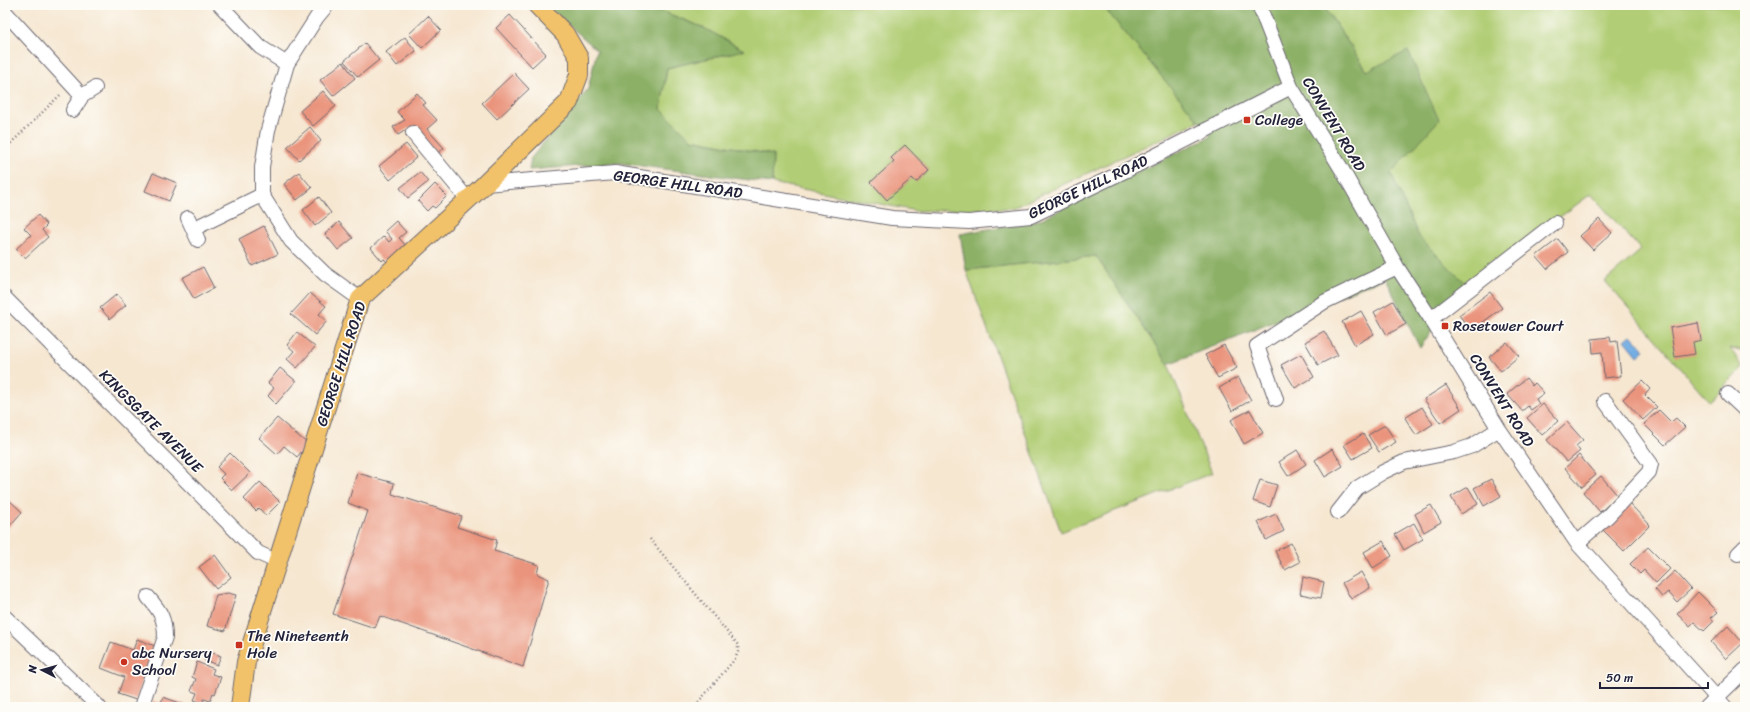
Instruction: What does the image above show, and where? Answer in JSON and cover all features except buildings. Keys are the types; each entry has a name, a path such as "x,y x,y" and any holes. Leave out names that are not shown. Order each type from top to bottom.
{"main road":[{"path":"485,184 569,102 579,75 580,63 577,53 565,34 537,5"},
{"name":"GEORGE HILL ROAD","path":"240,707 246,662 360,299 485,184"}],"street":[{"path":"220,5 260,47 287,64"},
{"path":"327,5 317,16 287,64 268,130 262,167 262,195 291,241 325,274 360,299"},
{"name":"CONVENT ROAD","path":"1259,5 1290,87 1341,168 1397,267 1499,429 1577,543 1716,704"},
{"path":"5,12 82,96"},
{"name":"GEORGE HILL ROAD","path":"485,184 614,173 892,218 969,222 1031,216 1131,168 1290,87"},
{"path":"73,110 82,96 95,88"},
{"path":"413,133 468,200"},
{"path":"193,229 262,195"},
{"path":"1431,319 1554,222"},
{"path":"1276,399 1258,346 1324,302 1397,267"},
{"name":"KINGSGATE AVENUE","path":"5,298 258,553 278,562"},
{"path":"1728,394 1745,410"},
{"path":"1577,543 1608,516 1649,472 1650,464 1605,401"},
{"path":"1338,512 1357,488 1383,472 1404,462 1454,452 1472,446 1499,429"},
{"path":"141,707 165,636 165,625 161,613 148,597"},
{"path":"5,616 99,707"},
{"path":"1716,704 1745,670"}],"path":[{"path":"5,149 71,84"},
{"path":"650,539 738,645 738,652 735,659 694,707"}],"green space":[{"path":"546,5 646,5 702,27 744,50 667,68 661,109 691,139 773,155 772,183 619,163 529,170 531,158 588,89 597,50"},
{"path":"646,5 1102,5 1199,121 1013,208 916,211 772,183 773,155 691,139 661,109 667,68 743,50 702,27","holes":["905,145 929,170 916,182 912,178 887,200 871,182 894,161 891,158"]},
{"path":"1102,5 1323,5 1367,71 1408,51 1439,120 1391,173 1419,237 1464,282 1420,348 1385,278 1168,364 1096,256 966,270 960,234 1039,220 1211,136"},
{"path":"1323,5 1745,5 1745,351 1730,348 1743,367 1710,402 1605,281 1641,250 1591,194 1437,308 1407,274 1367,71"},
{"path":"1096,256 1168,364 1212,473 1061,532 966,270"}],"water":[{"path":"1631,335 1645,350 1638,356 1625,340"}],"place":[{"name":"College","path":"1247,120"},
{"name":"Rosetower Court","path":"1445,326"},
{"name":"The Nineteenth Hole","path":"239,645"},
{"name":"abc Nursery School","path":"124,662"}]}
